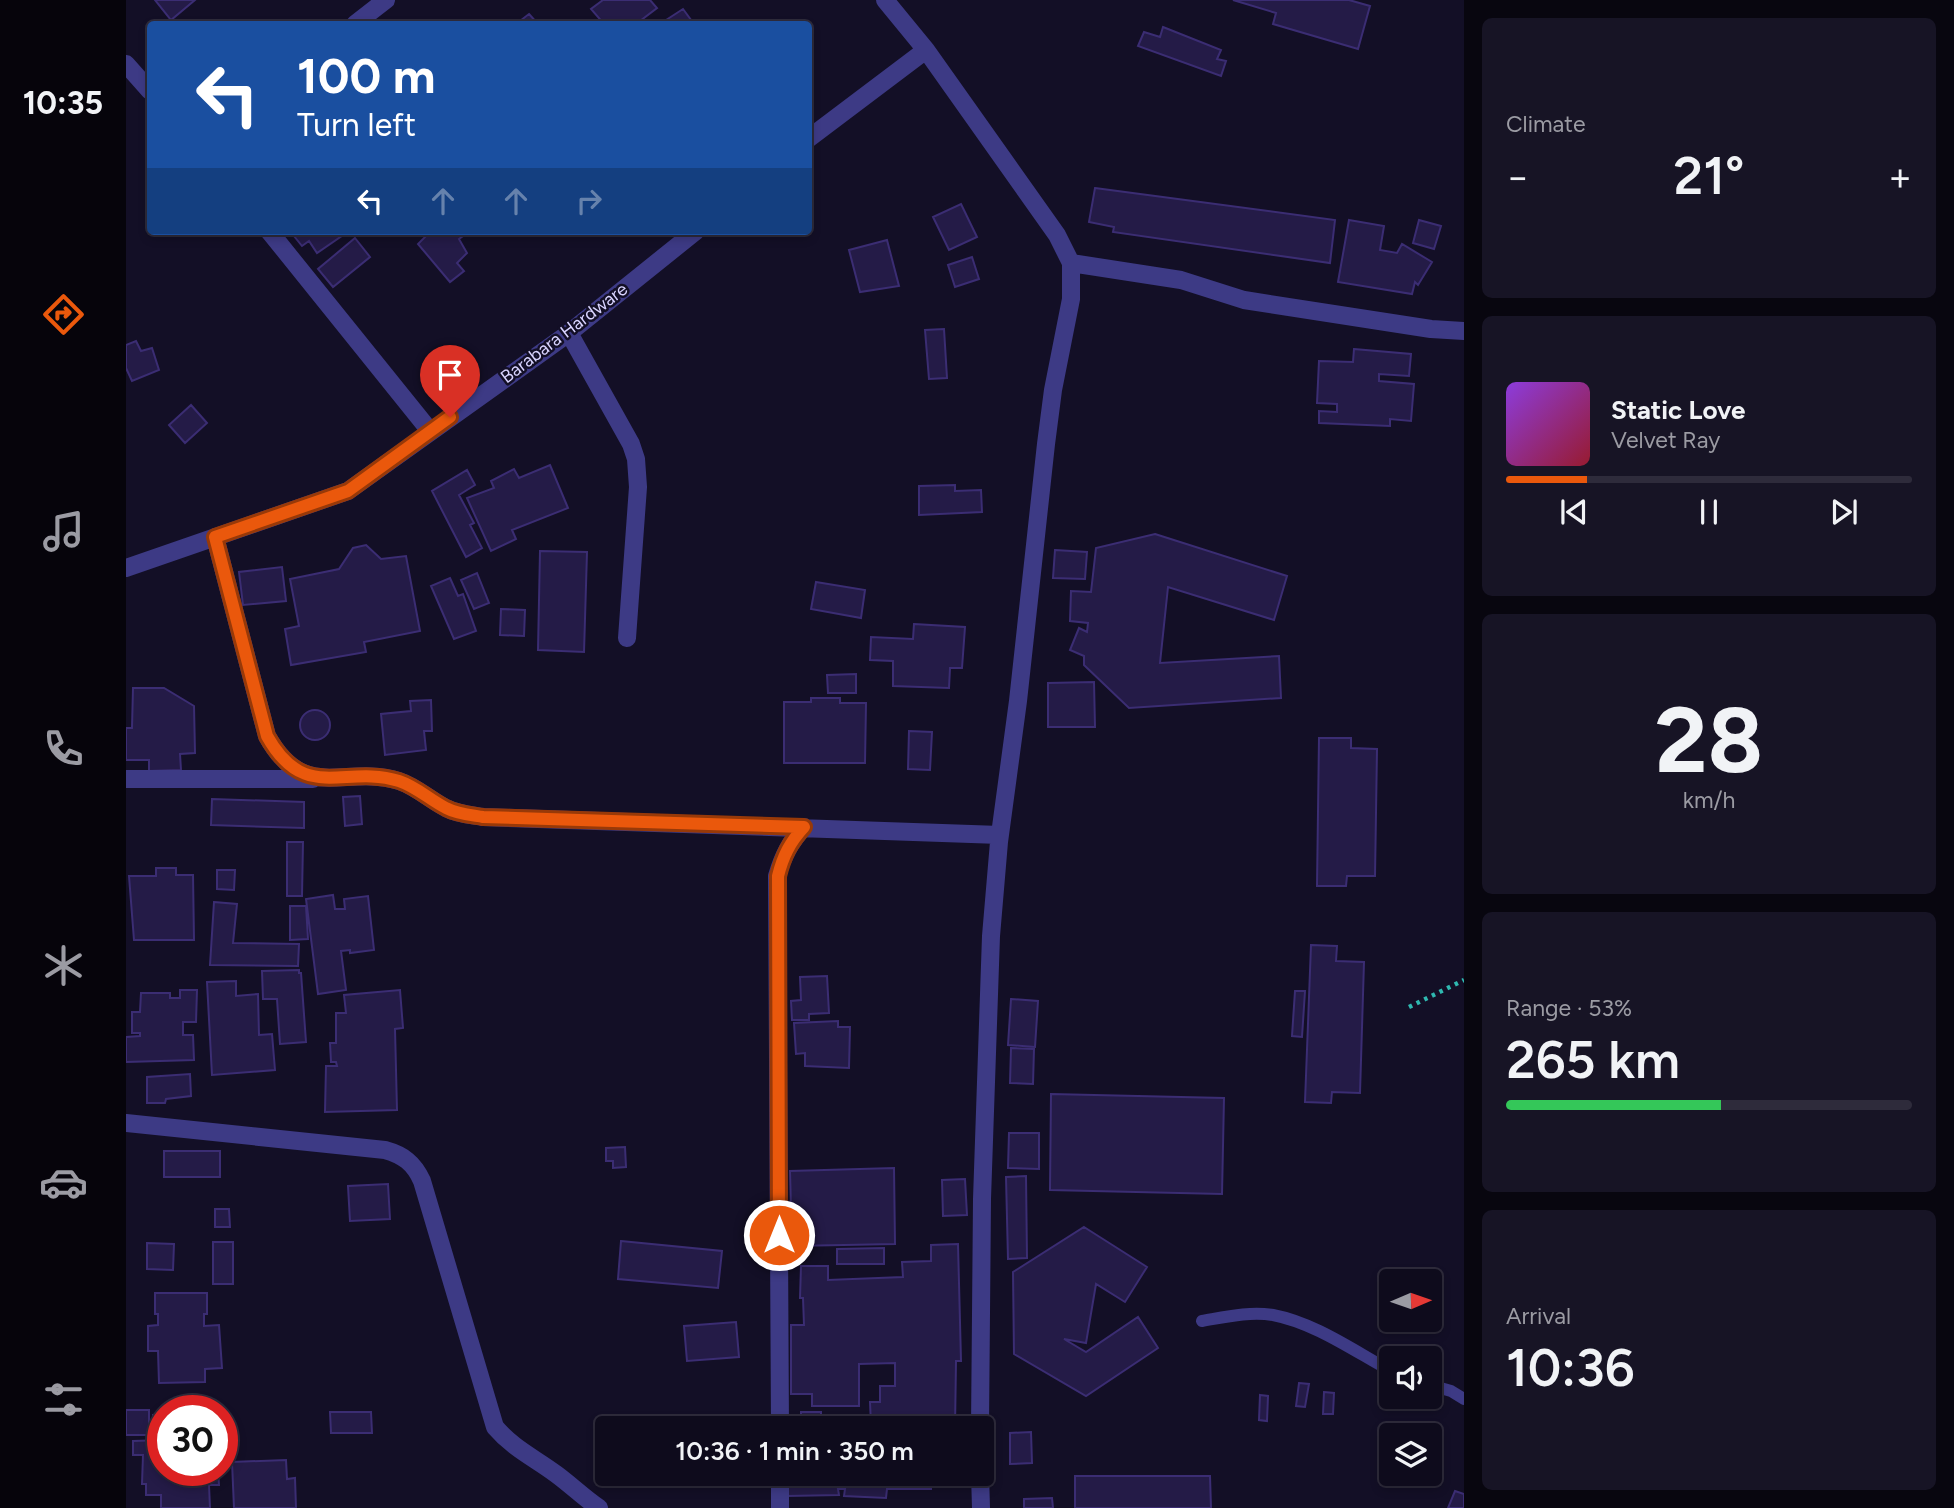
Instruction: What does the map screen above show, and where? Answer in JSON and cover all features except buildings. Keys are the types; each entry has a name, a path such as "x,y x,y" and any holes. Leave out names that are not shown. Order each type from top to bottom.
{"street":[{"path":"359,21 386,0"},
{"path":"885,0 926,50 1057,235 1071,263 1072,299 1049,417 1000,835 990,949 982,1199 979,1416"},
{"path":"812,136 926,50"},
{"path":"126,64 147,88"},
{"path":"272,235 430,431"},
{"name":"Barabara Hardware","path":"126,568 348,491 569,333 690,235"},
{"path":"1071,263 1181,280 1244,300 1431,329 1464,331"},
{"path":"569,333 631,444 636,460 638,487 627,638"},
{"path":"215,537 267,736 278,756 316,779"},
{"path":"126,779 381,777 412,786 447,809 483,817 1000,835"},
{"path":"780,1416 778,876 787,849 804,827"},
{"path":"126,1122 385,1150 398,1153 410,1161 422,1181 495,1427 517,1450 555,1473 575,1492 599,1508"},
{"path":"780,1486 780,1508"},
{"path":"980,1486 981,1508"}],"lane":[{"path":"1202,1321 1238,1315 1270,1315 1298,1322 1379,1365"},
{"path":"1442,1388 1464,1399"}],"path":[{"path":"1409,1007 1464,980"}],"route":[{"path":"450,417 348,491 215,537 267,736 278,756 316,779 381,777 396,780 412,786 447,809 483,817 804,827 783,857 778,876 779,1235"}]}
